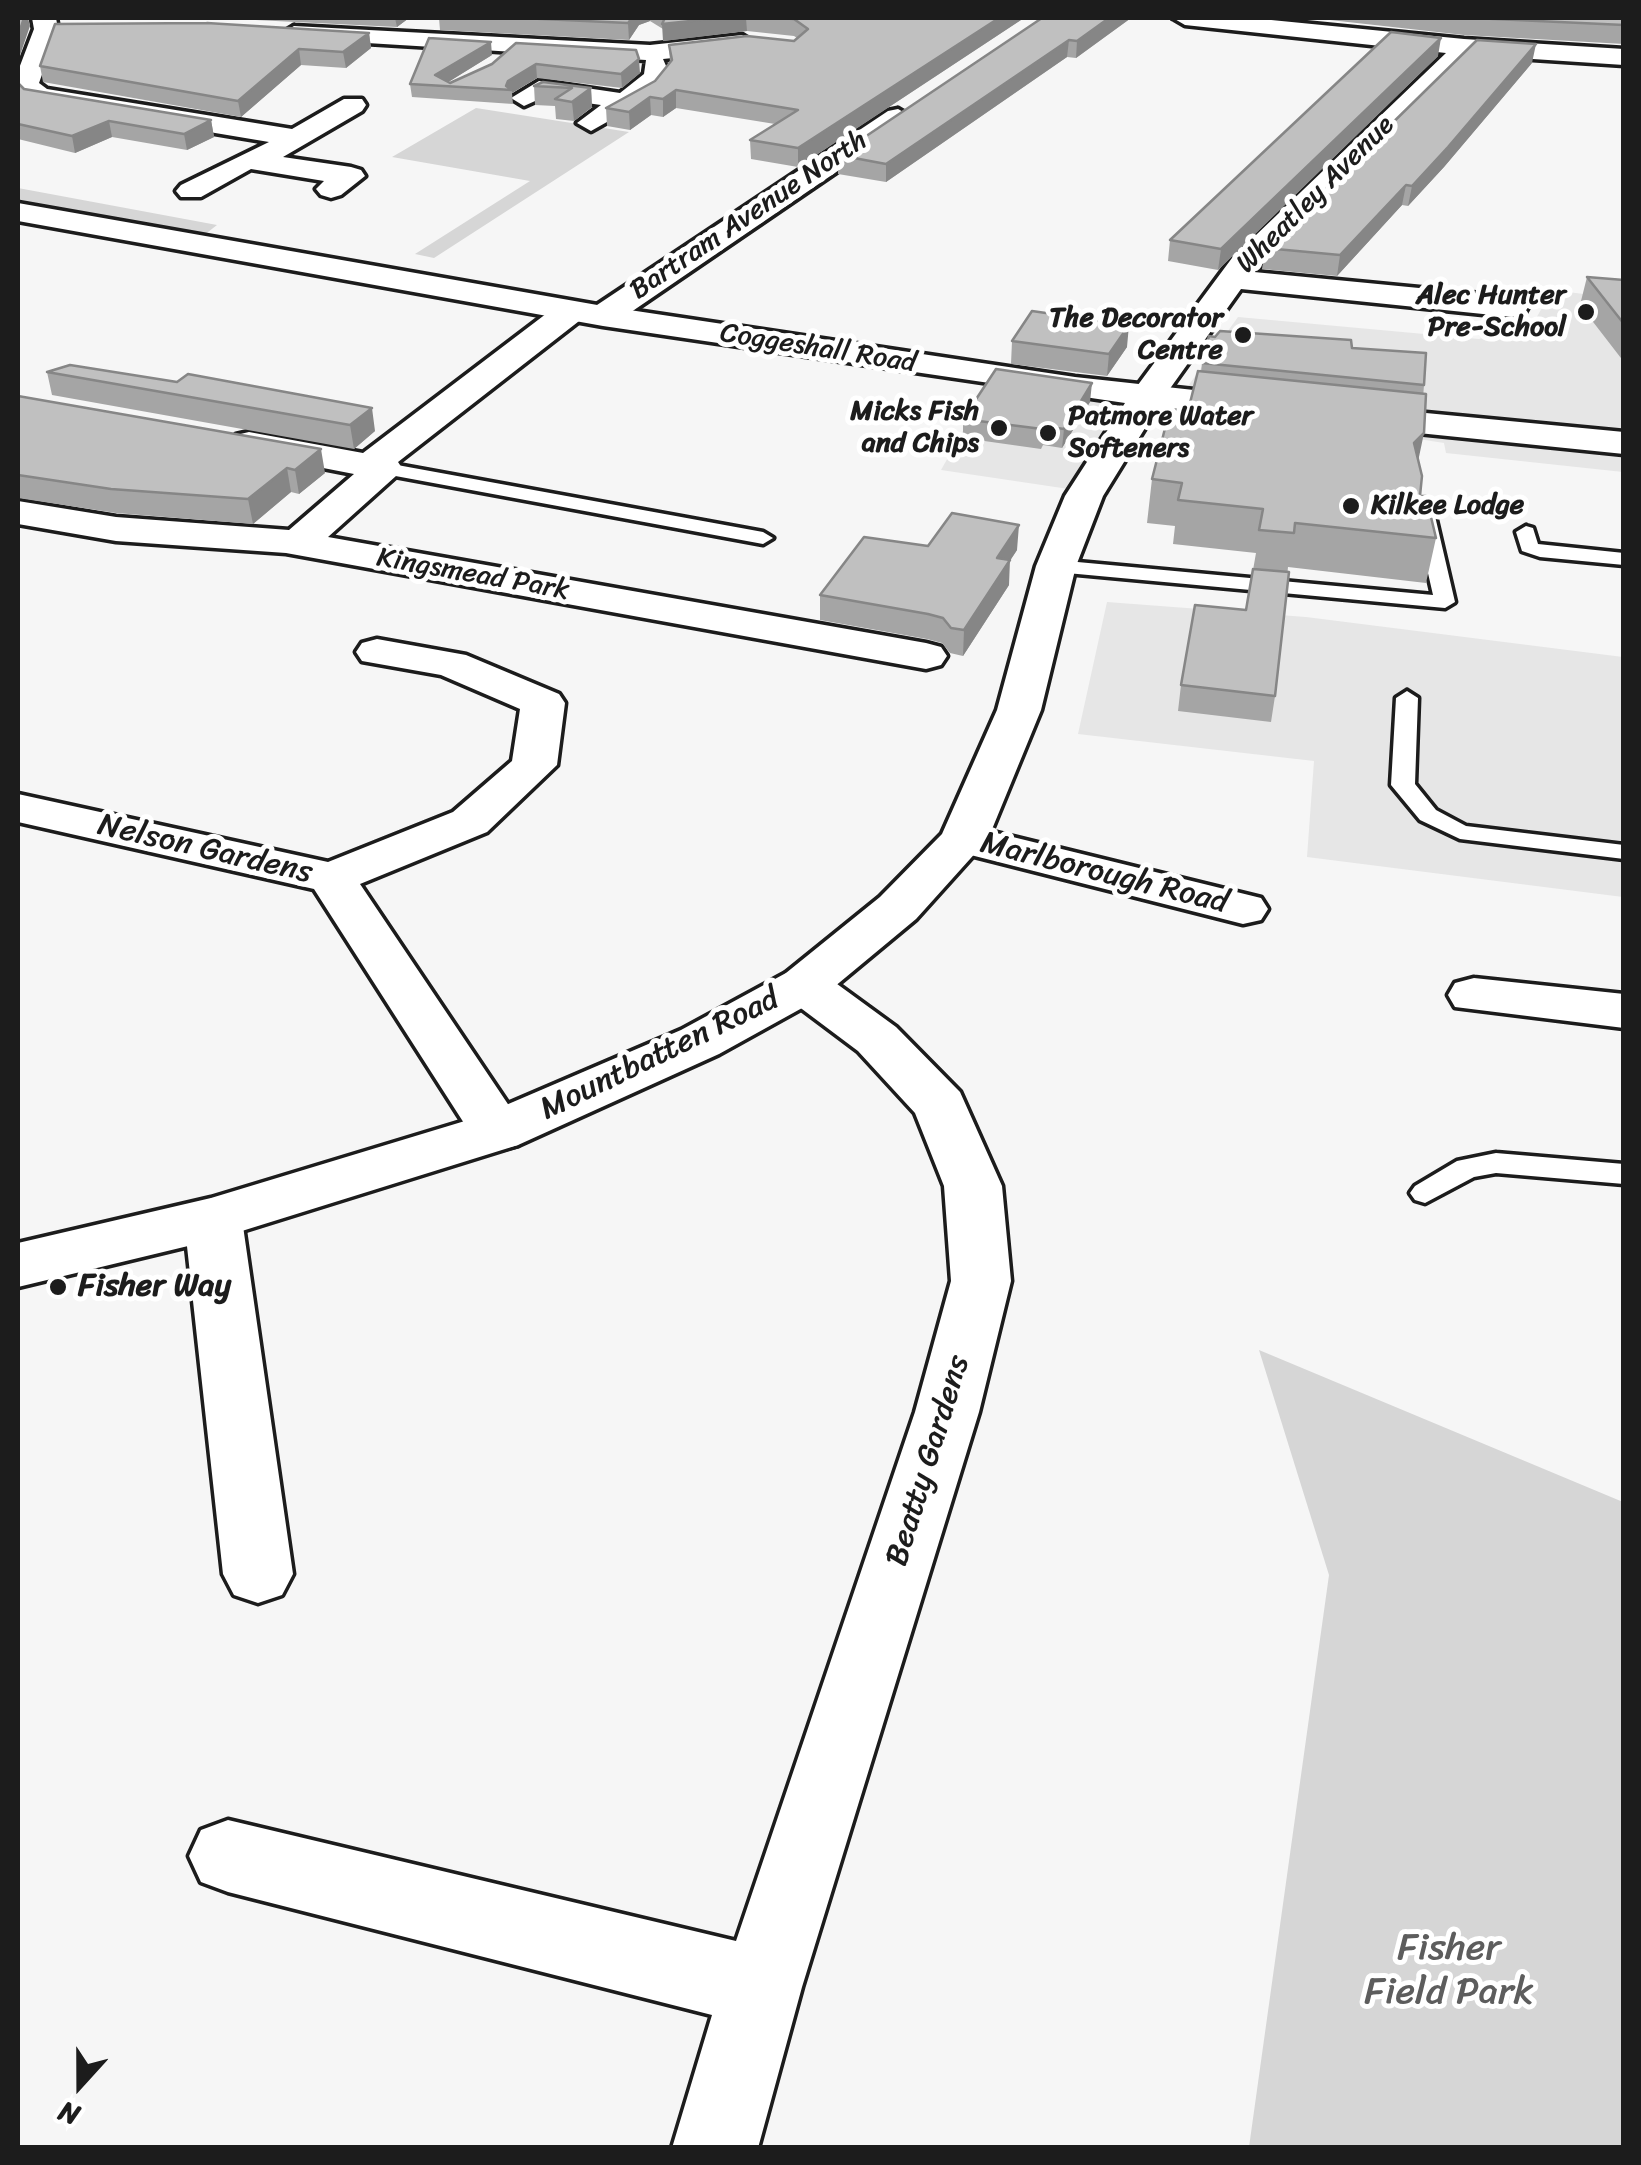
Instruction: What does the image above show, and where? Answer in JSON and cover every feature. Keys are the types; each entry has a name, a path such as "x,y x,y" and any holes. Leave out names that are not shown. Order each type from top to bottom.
{"street":[{"path":"1185,18 1449,46 1624,56"},
{"path":"52,25 26,60 25,85 39,96 296,138"},
{"path":"591,123 628,100 657,75 644,40 662,26"},
{"path":"285,33 314,52 336,36 510,52 650,53 766,43"},
{"name":"Wheatley Avenue","path":"1146,397 1233,279 1461,52"},
{"path":"524,98 539,89 628,100"},
{"path":"35,126 87,103"},
{"name":"Bartram Avenue North","path":"587,314 918,104"},
{"path":"255,161 353,105"},
{"path":"191,191 248,160 351,176 331,189"},
{"name":"Coggeshall Road","path":"18,212 587,314 1146,397 1624,443"},
{"path":"1233,279 1512,307"},
{"path":"297,544 425,422 587,314"},
{"name":"Mountbatten Road","path":"18,1265 213,1219 498,1132 700,1042 804,985 898,908 964,839 1019,710 1056,566 1084,496 1146,397"},
{"path":"387,415 425,422"},
{"path":"220,438 377,467"},
{"name":"Kingsmead Park","path":"18,513 116,529 297,544 926,656"},
{"path":"332,878 470,822 534,765 543,703 451,664 377,652"},
{"name":"Nelson Gardens","path":"28,823 332,878 498,1132"},
{"name":"Marlborough Road","path":"964,839 1243,909"},
{"name":"Beatty Gardens","path":"714,2148 761,1987 947,1412 981,1281 973,1186 940,1104 877,1039 804,985"},
{"path":"1474,996 1624,1011"},
{"path":"213,1219 258,1574"},
{"path":"228,1856 761,1987"}],"lane":[{"path":"377,467 763,538"},
{"path":"1056,566 1445,602 1422,504"},
{"path":"1526,532 1529,547 1540,551 1624,559"},
{"path":"1407,698 1403,785 1428,815 1460,832 1624,852"},
{"path":"1426,1193 1467,1168 1496,1162 1624,1174"}],"shaded area":[{"path":"1552,290 1623,299 1623,472 1446,453 1444,443 1393,435 1218,418 1156,420 1119,460 1109,495 941,470 998,368 1183,393 1238,317 1479,339 1534,322"},
{"path":"1107,602 1306,617 1623,657 1623,897 1307,857 1314,761 1078,734"}],"green space":[{"path":"476,108 629,132 434,258 415,254 530,181 392,157"},
{"path":"18,188 217,225 199,239 18,208"},
{"name":"Fisher Field Park","path":"1259,1350 1623,1502 1623,2147 1249,2147 1329,1575"}],"building":[{"path":"521,18 632,18 628,23"},
{"path":"665,18 719,18 662,24"},
{"path":"778,18 999,18 798,148 750,140 798,110 676,90 663,99 650,97 629,112 606,108 655,81 672,60 669,45 747,36 794,41 808,29 794,19"},
{"path":"1042,18 1109,18 1077,41 1069,40 886,164 838,155"},
{"path":"1473,18 1624,18 1624,25"},
{"path":"207,23 369,33 343,52 299,49 238,101 40,66 55,24"},
{"path":"1391,32 1441,38 1221,249 1170,240"},
{"path":"429,38 491,42 435,75 450,83 492,64 516,43 636,50 639,59 621,74 536,64 508,81 506,86 512,90 410,84"},
{"path":"1477,40 1536,44 1412,186 1406,185 1340,255 1265,248"},
{"path":"543,82 591,88 572,102 555,99 572,88 534,86"},
{"path":"18,83 24,89 211,120 184,134 109,121 72,136 18,124"},
{"path":"1587,277 1624,280 1624,324"},
{"path":"1032,311 1129,325 1109,354 1012,341"},
{"path":"1220,331 1351,340 1352,348 1426,353 1424,385 1202,363 1209,336 1215,337"},
{"path":"70,365 177,382 188,374 372,408 350,425 47,372"},
{"path":"996,369 1092,383 1064,429 963,419"},
{"path":"1198,371 1426,394 1424,433 1414,443 1422,476 1420,496 1426,496 1436,538 1295,523 1294,533 1259,530 1263,509 1178,500 1182,483 1152,479 1170,409 1188,411"},
{"path":"18,396 321,449 295,470 287,468 248,499 111,489 18,475"},
{"path":"952,513 1019,525 997,558 1010,560 964,630 951,628 943,618 928,614 820,595 864,537 928,546"},
{"path":"1253,569 1289,572 1275,696 1181,685 1195,605 1246,610"}],"place":[{"name":"Alec Hunter Pre-School","path":"1586,312"},
{"name":"The Decorator Centre","path":"1243,335"},
{"name":"Micks Fish and Chips","path":"999,428"},
{"name":"Patmore Water Softeners","path":"1048,433"},
{"name":"Kilkee Lodge","path":"1351,506"},
{"name":"Fisher Way","path":"58,1287"}]}
